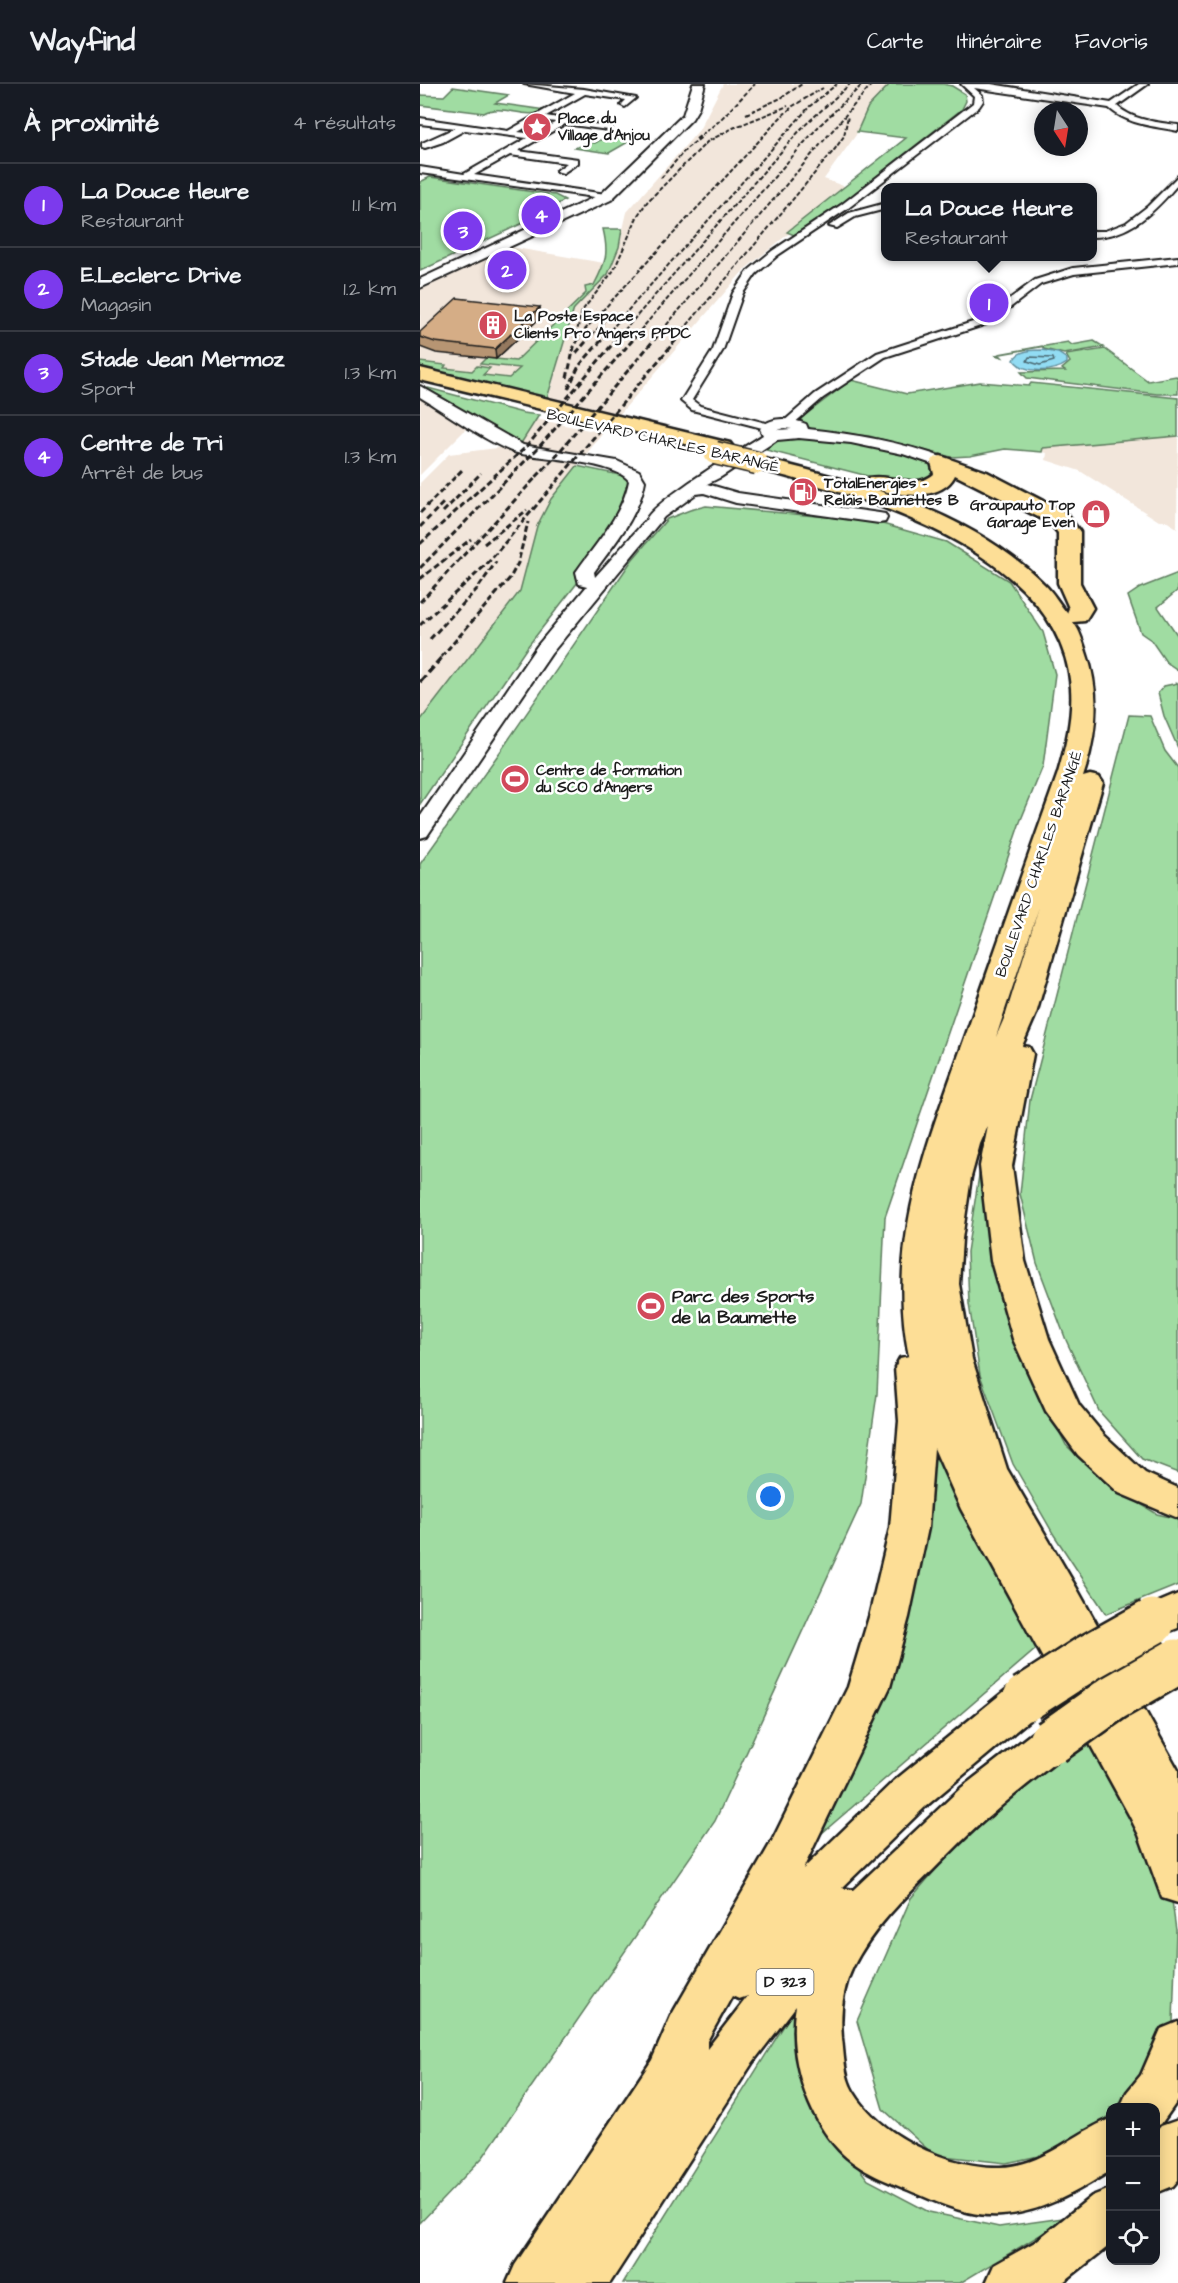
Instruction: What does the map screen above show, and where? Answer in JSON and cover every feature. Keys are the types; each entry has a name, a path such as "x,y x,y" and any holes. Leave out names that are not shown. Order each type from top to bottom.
{"highway":[{"name":"BOULEVARD CHARLES BARANGÉ","path":"420,374 719,450 862,490 896,502 941,523 1005,563 1044,598 1061,620 1071,640 1082,674 1084,709 1082,736 962,1090 928,1200 920,1251 919,1294"},
{"name":"BOULEVARD CHARLES BARANGÉ","path":"420,383 719,450"},
{"path":"865,482 910,489 935,484 945,476 941,462 986,469 1058,518 1069,532 1069,583 1081,608 1077,616"},
{"name":"BOULEVARD CHARLES BARANGÉ","path":"774,467 865,482 923,503 986,535 1038,573 1060,594 1077,616 1092,645 1101,672 1105,706 1092,774 1021,1014 964,1144 955,1177 946,1228 942,1284 954,1359 988,1470 1062,1598 1178,1810"},
{"path":"879,518 940,534 984,556 1005,563"},
{"path":"1021,1014 1019,1048 996,1166 997,1192 1008,1261 1031,1339 1064,1411 1091,1445 1132,1483 1178,1504"},
{"path":"919,1294 926,1353 939,1406 959,1467 980,1509 1144,1802 1160,1833 1178,1884"},
{"path":"672,2070 688,2031 788,1854 869,1687 889,1617 909,1528 917,1421 907,1316 919,1294"},
{"path":"1106,2145 1092,2156 1038,2185 1000,2191 958,2187 888,2157 857,2135 831,2100 821,2063 817,2017 824,1979 838,1950 870,1902 976,1801 1040,1722 1113,1698 1172,1641"},
{"name":"D 323","path":"533,2283 672,2070 767,1940 819,1880 880,1819 957,1751 1040,1722"},
{"name":"D 323","path":"580,2283 735,2047 826,1929 887,1859 948,1801 1040,1722"},
{"path":"1148,2103 1158,2091 1178,2044"},
{"path":"1160,2163 1178,2143"},
{"path":"1012,2283 1053,2260 1106,2216"}],"street":[{"path":"528,84 560,86 584,92 632,98 625,105"},
{"path":"420,278 572,205 590,194 604,191 672,119 680,107 687,84"},
{"path":"420,284 604,191 688,117 699,84"},
{"path":"1112,106 1144,84"},
{"path":"966,85 1027,91 1112,106 1122,115 1130,118 1178,128"},
{"path":"966,85 978,95 979,100 976,105 844,207 761,263 741,287 718,350 686,401 696,408 784,436 794,428 819,396 881,355 977,325 994,316 1022,292 1053,277 1126,263 1178,261"},
{"path":"510,133 584,92"},
{"path":"538,117 608,127"},
{"path":"420,121 536,137"},
{"path":"466,177 564,121"},
{"path":"425,145 464,127"},
{"path":"509,152 575,161 560,171"},
{"path":"420,170 590,194"},
{"path":"1097,234 1107,234 1127,227 1178,180"},
{"path":"512,183 568,195 574,200 572,205"},
{"path":"564,190 604,191"},
{"path":"819,237 843,220 881,207"},
{"path":"859,213 881,216"},
{"path":"1108,277 1141,274"},
{"path":"1022,292 1042,291 1070,284"},
{"path":"420,391 518,449 611,464 633,474 637,481 634,497 618,526 585,572 585,580 598,583"},
{"path":"794,428 878,443 941,462"},
{"path":"420,832 544,650 598,583 654,521 703,491 772,431"},
{"path":"703,491 736,498 879,518"}],"shaded area":[{"path":"723,84 890,84 868,107 856,135 824,179 846,187 745,269 619,415 548,399 574,309 608,274 619,247 627,212 699,130"},
{"path":"510,247 604,263 594,285 552,331 529,391 420,366 420,290"},
{"path":"420,395 426,399 426,404 446,411 470,425 420,475"},
{"path":"536,419 603,433 551,499 537,526 520,591 420,721 420,483 449,454 520,445"},
{"path":"1178,436 1177,528 1166,521 1159,521 1080,471 1046,460 1047,453 1042,452 1043,448"}],"green space":[{"path":"890,84 952,86 965,94 966,101 962,109 838,206 794,235 787,232 906,138 857,132 868,107"},
{"path":"453,87 509,95 495,103 545,110 530,114 499,110 484,113 420,105 420,95 444,96"},
{"path":"611,134 637,137 609,153 575,148 587,142 595,143"},
{"path":"430,177 555,195 565,200 536,217 420,271 420,182"},
{"path":"603,229 622,229 619,247 608,274 574,309 546,402 420,368 420,362 446,365 444,368 472,371 477,366 490,368 483,375 509,378 520,368 480,364 486,358 516,361 586,293 585,287 594,285 605,258 606,245"},
{"path":"1094,341 1104,347 1064,354 1042,347 1068,342 1072,345"},
{"path":"1105,349 1148,381 1176,376 1178,394 1157,394 1027,378 1021,372 1065,371 1062,369 1070,362 1066,355"},
{"path":"851,380 907,394 980,382 1029,386 1031,383 1178,398 1178,436 1043,448 1042,452 1005,449 951,457 869,436 812,430 800,419"},
{"path":"425,389 523,413 539,415 520,445"},
{"path":"790,437 837,439 925,458 936,469 936,479 899,484 762,449 776,439"},
{"path":"577,466 629,477 625,502 576,576 578,582 528,646 420,804 420,721 520,591 537,526 551,499"},
{"name":"Parc des Sports de la Baumette","path":"706,506 872,521 946,542 1009,581 1043,632 1055,674 1043,766 1020,822 885,1217 877,1394 861,1504 715,1821 483,2157 420,2223 420,864 632,560 667,519"},
{"path":"1178,573 1178,590 1158,607 1178,636 1178,670 1166,662 1151,640 1141,633 1128,596 1140,588"},
{"path":"1178,683 1178,748 1164,716 1158,693 1164,686"},
{"path":"1129,715 1150,716 1165,751 1178,768 1178,1473 1142,1459 1099,1411 1066,1340 1037,1263 1020,1194 1030,1100"},
{"path":"982,1156 986,1217 999,1295 1031,1376 1066,1445 1104,1482 1157,1514 1178,1519 1178,1585 1106,1614 1054,1535 1013,1464 980,1375 969,1304 967,1252"},
{"path":"924,1413 1036,1649 800,1852 856,1741"},
{"path":"1103,1732 1168,1872 1176,1930 1173,2022 1128,2099 1123,2103 1106,2103 1106,2119 1072,2149 1006,2163 934,2155 883,2109 857,2021 911,1898 1012,1782"},
{"path":"815,1976 831,2132 868,2180 929,2212 999,2227 1070,2217 960,2283 623,2283"}],"water":[{"path":"1043,350 1058,353 1067,359 1067,363 1054,369 1031,370 1014,360 1022,352"}],"building":[{"name":"La Poste Espace Clients Pro Angers PPDC","path":"457,298 540,307 495,349 435,342 420,337 420,332"}],"railway":[{"path":"696,139 718,122 755,84"},
{"path":"746,114 781,98 802,84"},
{"path":"606,335 810,106 837,84"},
{"path":"620,335 802,128 850,84"},
{"path":"636,335 819,126 863,84"},
{"path":"658,335 872,84"},
{"path":"580,335 780,118 793,106 823,88"},
{"path":"576,335 582,311 614,270 638,215 647,202 707,142 733,128 788,106"},
{"path":"679,335 835,149 844,136 848,116"},
{"path":"661,178 687,148 703,136"},
{"path":"592,335 610,315"},
{"path":"575,338 576,334"},
{"path":"567,378 574,347 581,334"},
{"path":"576,353 593,334"},
{"path":"568,389 579,366 607,334"},
{"path":"420,544 527,446 621,334"},
{"path":"420,568 538,448 638,334"},
{"path":"420,602 554,458 659,334"},
{"path":"420,625 487,564 681,334"},
{"path":"420,513 462,470"},
{"path":"443,512 481,473"},
{"path":"420,527 445,501"},
{"path":"484,544 527,510"},
{"path":"441,657 510,578 518,563 528,522"},
{"path":"420,579 471,539"},
{"path":"430,639 478,588 496,562"},
{"path":"420,682 443,656"}],"place":[{"name":"Place du Village d'Anjou","path":"537,127"},
{"name":"Centre de Tri","path":"541,215"},
{"name":"Stade Jean Mermoz","path":"463,231"},
{"name":"E.Leclerc Drive","path":"507,270"},
{"name":"La Douce Heure","path":"989,303"},
{"name":"La Poste Espace Clients Pro Angers PPDC","path":"493,325"},
{"name":"TotalEnergies - Relais Baumettes B","path":"803,492"},
{"name":"Groupauto Top Garage Even","path":"1096,514"},
{"name":"Centre de formation du SCO d’Angers","path":"515,779"},
{"name":"Parc des Sports de la Baumette","path":"651,1306"}]}
